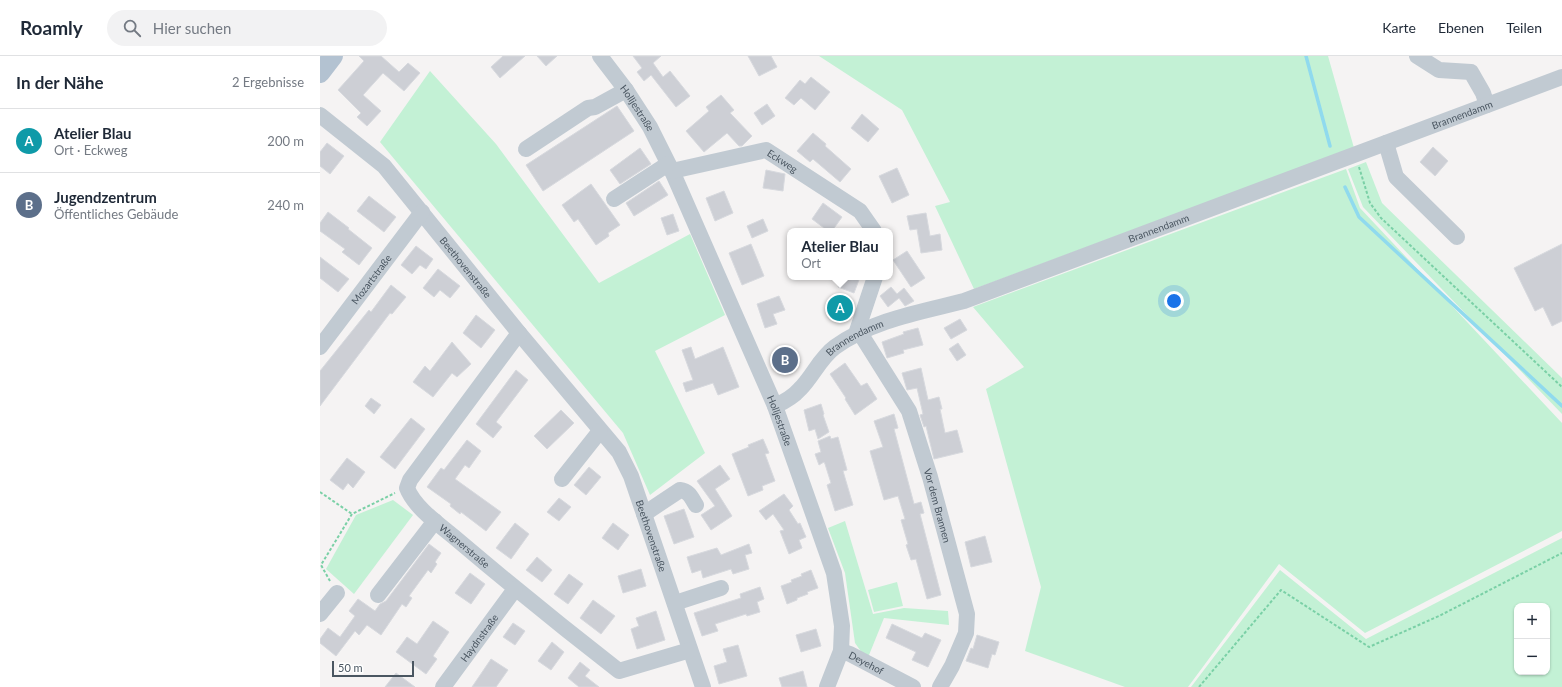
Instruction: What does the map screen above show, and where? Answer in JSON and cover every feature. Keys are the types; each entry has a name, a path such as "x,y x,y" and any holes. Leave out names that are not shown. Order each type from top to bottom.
{"main road":[{"path":"320,73 333,56"}],"street":[{"name":"Holljestraße","path":"600,56 626,90 650,127 670,167 775,406 789,442 834,573 842,626 841,650 826,687"},
{"path":"1417,56 1439,70 1471,72 1483,93 1487,105"},
{"name":"Brannendamm","path":"775,406 784,402 801,389 819,364 834,348 858,334 890,320 964,301 1562,78"},
{"path":"526,149 588,108 595,108 626,90"},
{"name":"Beethovenstraße","path":"320,115 384,166 519,333 619,452 630,476 644,514 703,687"},
{"path":"1386,143 1396,177 1457,237"},
{"name":"Eckweg","path":"670,167 766,150 860,211 872,228"},
{"path":"614,199 670,167"},
{"name":"Mozartstraße","path":"320,347 422,212"},
{"path":"858,334 874,280"},
{"path":"407,488 410,480 519,333"},
{"name":"Vor dem Brannen","path":"858,334 909,411 930,477 967,614 966,633 952,666 940,687"},
{"path":"562,479 600,431"},
{"name":"Wagnerstraße","path":"407,488 411,498 435,521 515,589 619,671 690,650"},
{"path":"644,514 680,490 685,490 689,493 696,504"},
{"path":"378,595 435,521"},
{"path":"675,603 721,588"},
{"name":"Haydnstraße","path":"444,687 515,589"},
{"path":"320,614 337,592"},
{"name":"Deyehof","path":"841,650 913,687"}],"path":[{"path":"1356,154 1370,203 1381,218 1562,387"},
{"path":"337,592 321,565 352,514 407,488"},
{"path":"320,492 352,514"},
{"path":"1199,687 1281,590 1369,647 1439,616 1562,553"}],"green space":[{"path":"819,56 1328,56 1354,148 974,289 935,206 950,202 902,110"},
{"path":"430,71 496,144 599,283 690,234 725,315 655,351 705,453 650,495 623,433 380,142"},
{"path":"1366,162 1382,203 1562,378 1562,414 1363,207 1348,169"},
{"path":"1346,169 1360,208 1562,423 1562,531 1365,633 1279,564 1188,687 1125,687 1025,651 1041,587 986,389 1024,367 973,307"},
{"path":"393,500 413,515 354,594 326,569 356,515"},
{"path":"845,521 873,614 904,608 948,611 949,625 884,618 867,660 855,643 845,573 828,528"},
{"path":"1562,538 1562,687 1191,687 1280,570 1366,639"},
{"path":"897,582 903,606 874,612 868,590"}],"building":[{"path":"359,56 381,56 399,72 408,63 420,73 404,91 383,73 363,95 381,111 367,126 357,117 361,113 338,90 364,61"},
{"path":"503,56 525,56 500,78 491,67"},
{"path":"537,56 557,56 546,66"},
{"path":"633,56 661,56 653,63 663,77 670,71 690,96 676,107 651,75 644,81 637,72 642,68"},
{"path":"748,56 771,56 777,67 759,76"},
{"path":"811,77 830,92 815,110 801,98 794,105 785,98 800,80 805,84"},
{"path":"721,95 734,110 730,113 752,136 742,146 739,146 727,133 704,152 686,131 709,111 706,107"},
{"path":"767,104 775,116 762,125 754,113"},
{"path":"617,106 634,131 543,191 526,165"},
{"path":"862,114 879,129 868,142 851,128"},
{"path":"813,133 851,169 840,182 813,159 810,162 797,151"},
{"path":"327,143 344,156 330,174 320,166 320,152"},
{"path":"1433,147 1448,161 1435,176 1420,162"},
{"path":"640,148 651,164 620,184 610,170"},
{"path":"897,168 909,195 892,203 879,176"},
{"path":"766,170 785,174 783,191 763,188"},
{"path":"659,181 668,195 634,216 626,203"},
{"path":"591,184 620,225 608,233 609,236 596,245 578,219 574,222 562,205"},
{"path":"724,191 733,213 715,221 706,198"},
{"path":"369,196 396,217 384,232 357,211"},
{"path":"823,203 842,217 834,228 824,228 812,219"},
{"path":"328,212 372,248 359,265 342,252 345,249 320,231 320,223"},
{"path":"926,213 930,236 940,234 942,250 921,253 917,229 910,230 907,216"},
{"path":"673,214 679,231 667,235 661,218"},
{"path":"763,219 768,231 752,238 747,226"},
{"path":"751,244 764,276 742,285 729,253"},
{"path":"1562,244 1562,321 1552,326 1543,307 1535,311 1514,268"},
{"path":"416,246 433,259 426,269 420,265 412,274 401,265"},
{"path":"907,251 925,278 911,287 893,260"},
{"path":"320,257 349,279 338,292 320,278"},
{"path":"438,269 460,286 450,298 440,290 434,297 423,288"},
{"path":"841,280 859,280 854,293 838,287"},
{"path":"391,285 406,297 392,314 390,313 320,406 320,371 369,310 371,312"},
{"path":"891,287 897,294 904,288 914,301 905,306 899,298 888,307 880,296"},
{"path":"779,296 785,310 773,314 777,324 765,328 757,304"},
{"path":"842,298 851,308 839,319 830,309"},
{"path":"476,315 495,330 481,348 463,333"},
{"path":"960,319 967,330 951,339 944,328"},
{"path":"918,328 923,345 903,350 904,353 887,358 882,342 904,334 903,332"},
{"path":"452,342 471,364 457,377 452,373 433,397 413,382 425,366 430,371"},
{"path":"958,343 966,355 957,361 949,349"},
{"path":"691,347 695,359 723,347 739,387 718,395 713,383 686,392 683,383 693,380 682,350"},
{"path":"794,348 800,363 777,372 771,357"},
{"path":"845,363 861,386 867,383 877,399 855,415 830,374"},
{"path":"921,368 928,400 939,397 945,433 957,430 963,452 934,459 926,426 924,427 920,415 923,414 917,388 907,390 902,373"},
{"path":"516,370 528,380 496,422 502,427 493,438 476,424"},
{"path":"371,398 381,405 374,414 365,406"},
{"path":"821,404 829,432 818,439 815,429 809,431 804,410"},
{"path":"561,410 574,423 547,449 534,436"},
{"path":"894,414 898,428 894,429 914,504 921,502 924,513 920,514 941,595 927,599 916,559 911,560 906,545 908,544 901,520 905,519 898,496 884,500 870,451 883,447 874,421"},
{"path":"411,418 425,429 395,469 380,457"},
{"path":"830,436 831,439 838,437 847,470 843,471 853,505 835,511 827,485 831,483 825,464 824,462 819,465 815,454 821,452 818,441"},
{"path":"763,439 769,453 765,454 775,481 762,486 763,490 748,496 732,454"},
{"path":"467,440 481,451 469,468 465,465 455,479 501,512 486,531 461,512 460,514 450,506 451,504 427,487 441,468 444,470"},
{"path":"347,458 365,472 353,488 348,483 343,490 330,480"},
{"path":"720,465 730,479 715,489 732,516 711,530 701,515 715,506 697,481"},
{"path":"589,467 601,477 586,495 574,485"},
{"path":"784,494 793,506 789,510 798,524 800,523 806,537 799,540 802,548 789,554 780,531 784,530 773,514 766,520 759,511"},
{"path":"559,498 571,507 559,521 547,512"},
{"path":"684,509 694,537 674,544 664,516"},
{"path":"515,523 529,534 511,559 496,548"},
{"path":"613,523 629,535 618,550 602,538"},
{"path":"985,536 992,562 971,567 965,542"},
{"path":"429,544 441,553 435,562 437,564 431,573 428,570 409,596 412,598 406,607 402,604 381,635 367,625 359,635 355,631 336,656 320,643 320,639 328,628 340,637 355,616 349,611 358,599 375,611 380,604 386,601"},
{"path":"749,544 752,553 745,555 749,569 733,574 731,569 703,578 701,570 692,573 687,557 717,548 721,555"},
{"path":"537,557 552,570 542,582 526,570"},
{"path":"641,569 646,586 623,593 618,576"},
{"path":"811,570 818,588 807,592 808,594 787,604 781,586 792,582 791,580 802,576 801,574"},
{"path":"470,573 485,584 471,604 455,593"},
{"path":"569,574 583,584 568,604 554,594"},
{"path":"760,587 764,599 757,602 760,612 747,616 746,614 715,624 718,631 702,636 694,613 741,598 740,594"},
{"path":"593,600 615,616 601,634 580,618"},
{"path":"656,611 665,640 637,649 631,629 639,626 636,618"},
{"path":"433,621 449,632 433,656 437,659 426,674 396,652 407,637 417,644"},
{"path":"513,623 525,631 515,645 503,637"},
{"path":"892,624 922,638 925,633 941,640 928,667 912,660 916,652 886,638"},
{"path":"816,629 821,646 801,652 796,635"},
{"path":"977,635 999,642 995,655 992,654 988,668 966,661 971,648 973,649"},
{"path":"552,642 564,652 551,670 538,661"},
{"path":"738,645 747,676 719,684 714,666 727,662 723,649"},
{"path":"491,659 508,670 496,687 472,687"},
{"path":"580,662 590,670 585,676 599,687 579,687 568,678"},
{"path":"803,671 807,687 782,687 779,678"},
{"path":"396,673 415,687 385,687"}],"waterway":[{"path":"1306,56 1330,146"},
{"path":"1345,187 1359,217 1562,406"}],"place":[{"name":"Atelier Blau","path":"840,308"},
{"name":"Jugendzentrum","path":"785,360"}]}
